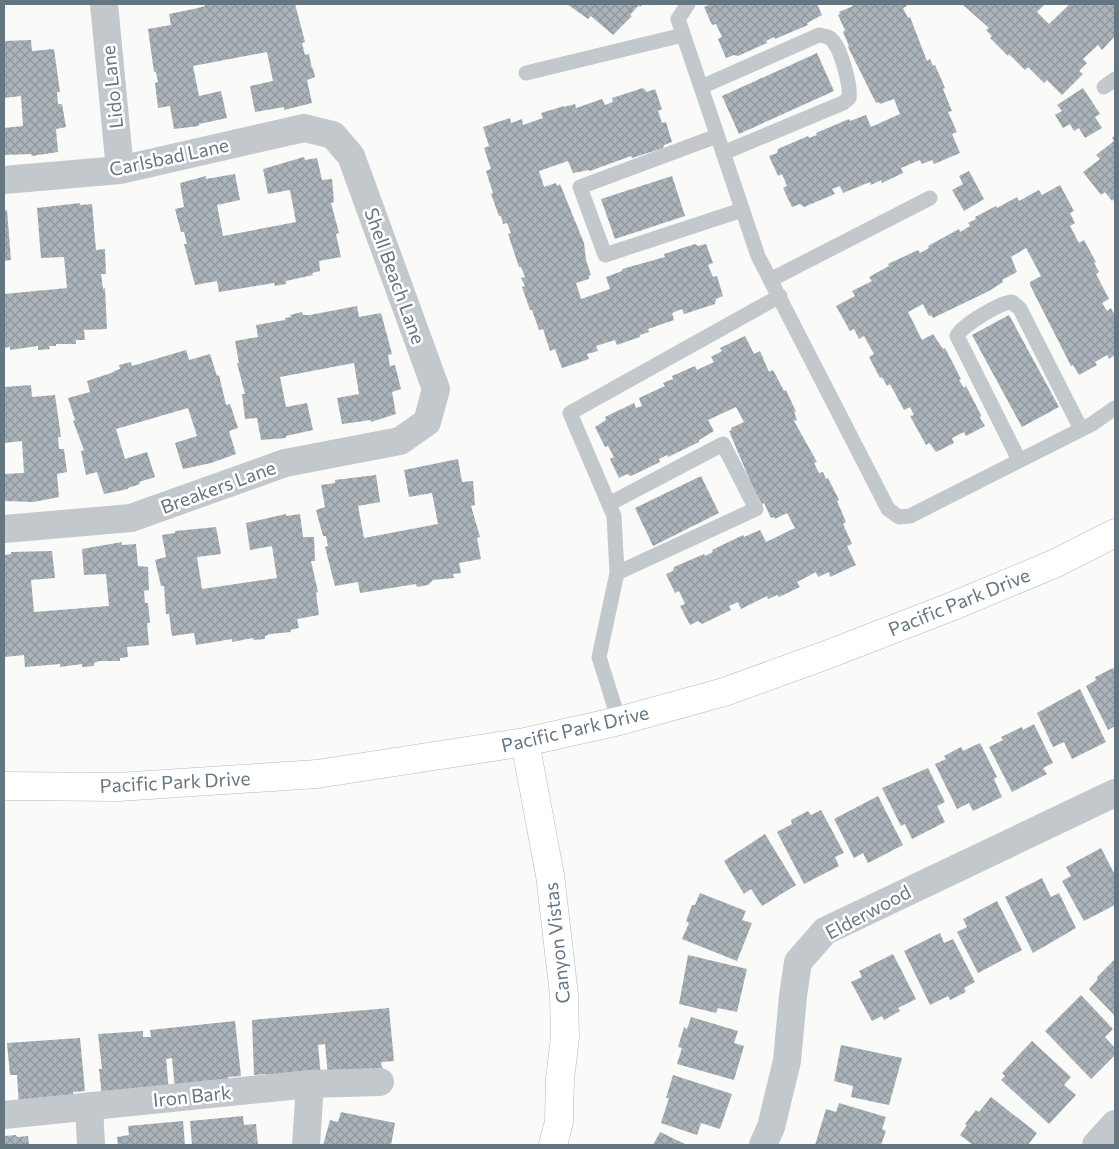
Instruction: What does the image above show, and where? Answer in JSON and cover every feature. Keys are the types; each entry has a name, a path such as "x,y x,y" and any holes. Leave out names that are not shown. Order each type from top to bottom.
{"main road":[{"name":"Pacific Park Drive","path":"4,786 118,787 317,774 525,742 619,721 724,692 829,654 1056,563 1115,533"},
{"name":"Canyon Vistas","path":"525,742 550,876 564,995 565,1037 560,1079 558,1122 553,1145"}],"street":[{"name":"Lido Lane","path":"104,4 120,170"},
{"name":"Carlsbad Lane","path":"4,180 120,170 304,128 333,135"},
{"name":"Shell Beach Lane","path":"333,135 351,156 436,389 427,422"},
{"name":"Breakers Lane","path":"4,529 130,518 285,463 400,441 427,422"},
{"name":"Elderwood","path":"763,1145 771,1127 787,1061 792,996 798,962 825,930 1115,793"},
{"name":"Iron Bark","path":"4,1115 310,1084 380,1082"},
{"path":"306,1145 310,1084"},
{"path":"89,1106 91,1145"},
{"path":"1096,1145 1115,1124"}],"lane":[{"path":"688,4 678,19 758,256 888,509 900,517 910,516 1081,428 1115,408"},
{"path":"526,73 683,35"},
{"path":"701,87 819,35 827,36 834,42 850,88 850,98 843,103 723,154"},
{"path":"717,136 580,187 605,255 742,210"},
{"path":"770,280 930,198"},
{"path":"619,721 599,657 617,574 614,516 570,413 780,296"},
{"path":"1018,460 957,336 962,328 1004,303 1012,302 1020,309 1081,428"},
{"path":"609,504 723,444 756,510 617,574"}],"building":[{"path":"204,4 295,4 305,42 302,43 305,55 309,54 315,77 307,80 312,103 284,110 284,107 255,112 250,86 273,81 267,52 193,66 199,96 221,91 227,118 199,124 199,126 174,129 170,106 158,108 155,83 158,82 156,72 154,72 148,29 171,25 169,14 205,6"},
{"path":"567,4 643,4 640,7 639,5 630,15 632,16 613,35 591,16 588,19"},
{"path":"711,4 817,4 822,15 807,23 808,25 775,39 774,37 766,41 767,43 738,56 734,55 726,58 718,39 722,37 716,24 712,25 704,7"},
{"path":"851,4 906,4 907,6 903,8 908,18 910,17 927,61 930,59 933,66 935,65 945,88 943,89 952,111 948,112 957,132 952,134 960,153 934,164 932,160 922,164 920,160 901,168 903,173 882,183 881,180 871,185 870,182 843,193 840,186 832,189 835,194 804,207 800,204 792,207 783,188 787,186 782,174 778,176 769,156 777,153 778,149 808,136 809,138 817,135 816,133 849,119 850,121 866,115 871,127 900,114 894,99 880,104 879,102 876,103 848,47 843,32 845,30 838,15 840,14 839,12 853,6"},
{"path":"962,4 1045,4 1037,12 1049,24 1070,4 1115,4 1115,36 1102,50 1098,45 1083,59 1087,63 1079,71 1083,74 1062,95 1047,80 1044,83 1028,67 1025,70 1009,54 1008,56 990,38 992,36 986,30 989,28"},
{"path":"31,40 32,51 54,49 60,92 57,92 58,104 62,104 66,127 56,129 58,152 32,156 31,154 4,155 4,128 23,126 21,96 4,98 4,41"},
{"path":"817,53 834,91 739,134 722,96"},
{"path":"643,88 647,92 655,89 662,109 658,111 662,123 666,122 672,142 664,145 663,148 632,158 631,156 590,171 573,173 568,161 539,171 544,187 556,183 557,186 560,184 584,243 586,260 591,275 589,279 576,283 581,299 610,289 606,277 622,271 622,269 665,257 664,254 695,244 698,246 706,244 713,263 708,265 713,277 717,276 723,296 716,299 715,304 684,314 682,309 672,313 674,320 648,329 649,332 640,335 640,337 617,345 615,340 596,346 598,351 587,354 589,359 562,368 555,349 550,351 543,329 539,330 532,310 530,310 522,287 525,286 521,278 525,277 521,267 519,267 508,234 511,233 507,223 503,224 491,194 493,193 486,171 491,169 484,148 489,146 483,127 510,118 511,123 522,119 523,125 543,118 541,113 575,104 576,108 602,99 605,105 613,102 612,98"},
{"path":"1083,88 1100,114 1095,117 1102,128 1085,138 1079,128 1074,131 1070,124 1063,128 1055,115 1062,111 1057,105"},
{"path":"1115,135 1115,198 1112,201 1105,192 1101,195 1083,172 1100,159 1096,155 1114,141 1112,138"},
{"path":"304,157 305,160 317,158 322,180 332,179 334,202 331,203 339,233 336,234 341,257 319,261 320,271 312,273 313,275 286,281 286,284 275,286 274,283 219,292 217,281 195,285 184,244 187,244 184,232 181,232 175,209 184,207 180,183 206,176 206,179 235,174 240,200 217,205 223,236 296,222 290,190 268,194 263,169"},
{"path":"969,171 984,199 964,211 952,190 963,184 959,176"},
{"path":"672,176 685,216 615,239 601,199"},
{"path":"1060,185 1074,211 1070,213 1075,223 1070,226 1079,243 1084,240 1096,262 1094,263 1099,272 1096,274 1109,299 1102,303 1107,311 1111,308 1115,316 1115,355 1109,359 1107,355 1095,362 1097,365 1079,375 1073,365 1071,366 1030,285 1030,282 1041,276 1026,248 1011,257 1017,272 1002,280 1003,282 989,291 933,318 931,315 929,316 923,304 908,312 922,340 933,334 943,349 945,348 961,379 959,380 964,388 966,386 985,426 966,436 964,432 952,438 954,443 936,452 929,443 926,445 910,416 914,415 910,407 904,410 890,384 887,386 882,377 880,378 869,357 874,354 864,336 859,339 854,329 850,331 836,306 855,296 852,291 872,281 869,277 889,266 888,264 918,250 920,253 929,248 928,246 959,229 960,232 970,226 968,223 976,219 975,217 1017,197 1019,201 1039,190 1042,195"},
{"path":"80,203 80,205 92,204 96,250 105,249 106,274 101,274 103,289 105,288 107,329 84,330 85,340 76,340 76,344 56,344 56,346 49,346 50,349 38,350 38,346 10,350 10,347 4,348 4,294 67,288 64,257 41,258 37,208"},
{"path":"7,210 11,260 4,261 4,211"},
{"path":"357,306 359,317 381,313 392,354 388,355 390,366 395,365 401,389 392,392 396,414 371,422 371,420 342,424 337,398 359,394 354,363 280,377 286,407 307,403 313,430 286,436 286,438 261,440 257,418 245,419 242,394 245,394 237,363 239,363 235,341 258,337 256,325 285,320 285,318 291,317 290,315 302,312 303,315 310,315"},
{"path":"1009,315 1059,407 1022,427 972,335"},
{"path":"745,336 754,354 760,351 769,372 773,370 784,391 786,390 796,412 794,412 797,420 794,421 817,462 814,463 819,473 823,472 826,479 828,478 839,500 837,501 846,522 843,524 852,544 847,546 856,565 830,577 829,572 818,577 816,572 797,582 800,587 779,597 777,595 768,599 767,596 741,609 738,602 729,606 731,610 702,624 698,621 690,625 680,606 685,604 679,591 675,593 666,574 673,571 674,567 704,554 705,556 713,552 712,550 743,535 744,537 760,530 766,542 795,528 787,513 775,519 774,517 771,518 764,503 762,504 754,490 729,431 732,430 731,428 744,422 736,407 708,420 714,431 699,440 699,442 668,457 667,455 659,459 660,462 631,476 627,474 619,478 610,459 614,457 608,446 605,447 595,427 606,420 605,417 634,403 636,408 642,406 639,398 665,386 663,383 673,379 672,376 695,366 697,370 714,362 711,357 722,351 720,348"},
{"path":"186,350 189,360 210,354 217,376 219,375 226,405 230,404 238,428 229,431 236,454 211,463 183,469 175,443 197,436 188,408 116,429 125,459 147,452 155,477 139,482 140,484 128,489 104,494 97,472 86,475 81,451 84,450 73,421 75,420 68,398 90,392 87,381 120,369 119,365 131,362 132,366"},
{"path":"31,385 32,397 55,395 61,437 58,437 59,449 64,449 67,472 57,474 59,497 33,502 4,501 4,474 24,473 22,441 4,443 4,387"},
{"path":"458,459 462,482 473,481 475,505 471,506 480,537 477,538 481,559 459,563 461,573 453,574 454,578 433,580 428,585 417,587 416,584 360,593 358,582 335,586 325,547 328,546 326,536 323,536 316,510 325,507 321,485 335,483 335,480 376,475 380,502 358,506 364,538 438,524 432,493 409,497 404,470"},
{"path":"701,476 719,513 653,546 635,508"},
{"path":"286,514 286,516 300,514 303,537 314,537 315,561 311,561 318,592 316,593 319,615 297,619 299,628 290,630 291,632 270,634 265,636 265,639 254,640 253,638 232,642 232,639 196,645 194,633 172,636 169,614 166,614 164,586 161,586 155,560 166,557 162,535 175,533 175,531 216,527 221,554 197,557 202,589 277,578 272,546 250,550 246,523"},
{"path":"122,542 122,545 136,544 138,566 148,567 149,590 144,591 145,603 148,603 150,623 147,623 149,645 127,647 128,657 120,658 120,661 99,661 94,663 94,666 82,667 82,664 60,667 60,664 25,667 24,655 4,657 4,555 11,554 11,552 52,551 55,578 31,580 34,612 109,606 106,574 84,575 82,549"},
{"path":"1113,668 1115,672 1115,726 1108,730 1086,686 1096,680 1095,677"},
{"path":"1080,689 1106,742 1072,759 1064,742 1053,747 1037,713"},
{"path":"1034,724 1053,763 1043,768 1047,774 1012,792 989,747 1003,740 1001,737 1022,727 1023,730"},
{"path":"980,743 997,777 994,779 1002,797 973,811 969,803 957,809 935,764 946,759 944,756 961,747 963,751"},
{"path":"928,768 945,802 937,806 945,822 912,839 905,824 901,826 882,788"},
{"path":"878,796 903,845 868,863 863,853 854,858 834,819"},
{"path":"821,810 844,853 835,857 839,866 804,884 777,832 792,824 791,820 808,811 811,815"},
{"path":"765,834 796,885 762,906 751,889 744,894 724,861"},
{"path":"1101,848 1115,875 1115,905 1084,921 1062,881 1071,876 1066,867"},
{"path":"1042,878 1051,897 1059,893 1076,928 1033,953 1005,897"},
{"path":"700,893 746,911 742,920 752,923 737,961 682,939 689,923 686,921 692,905 695,905"},
{"path":"997,901 1022,950 978,973 957,932 967,927 963,919"},
{"path":"940,933 944,943 953,939 975,982 964,988 966,992 950,1000 948,996 930,1005 904,951"},
{"path":"893,954 916,999 898,1008 900,1011 884,1020 882,1016 872,1021 851,982 862,977 859,971"},
{"path":"688,955 747,969 737,1012 718,1008 716,1013 679,1004"},
{"path":"1115,959 1115,1016 1089,989 1098,979 1097,977"},
{"path":"1081,995 1113,1029 1105,1037 1115,1048 1115,1055 1091,1079 1045,1031"},
{"path":"389,1008 394,1061 381,1062 383,1071 328,1076 325,1044 318,1045 321,1077 268,1082 267,1074 254,1075 252,1020"},
{"path":"691,1017 738,1031 734,1043 744,1046 734,1080 677,1064 682,1048 678,1047 684,1027 687,1029"},
{"path":"235,1021 241,1076 228,1077 229,1085 175,1090 172,1058 166,1059 169,1091 102,1097 99,1069 102,1069 98,1034 143,1031 143,1037 151,1037 150,1030"},
{"path":"80,1038 85,1091 73,1092 74,1101 19,1105 17,1075 10,1075 7,1043"},
{"path":"1032,1041 1071,1077 1064,1085 1076,1095 1049,1124 1001,1080 1005,1076 1002,1073"},
{"path":"841,1045 902,1058 889,1105 851,1097 853,1086 834,1081"},
{"path":"673,1075 732,1094 720,1129 701,1123 697,1135 661,1123 669,1098 666,1098"},
{"path":"991,1097 1037,1133 1028,1145 973,1145 960,1135 967,1125 965,1124 976,1110 979,1112"},
{"path":"839,1103 886,1117 882,1129 886,1131 881,1145 815,1145 826,1109 836,1112"},
{"path":"341,1112 395,1123 391,1145 323,1145 330,1120 338,1122"},
{"path":"243,1116 244,1125 256,1124 258,1145 192,1145 190,1121"},
{"path":"183,1121 185,1145 118,1145 117,1137 129,1135 128,1126"},
{"path":"660,1132 687,1145 653,1145"},
{"path":"16,1135 17,1137 28,1136 29,1145 4,1145 4,1136"}]}
